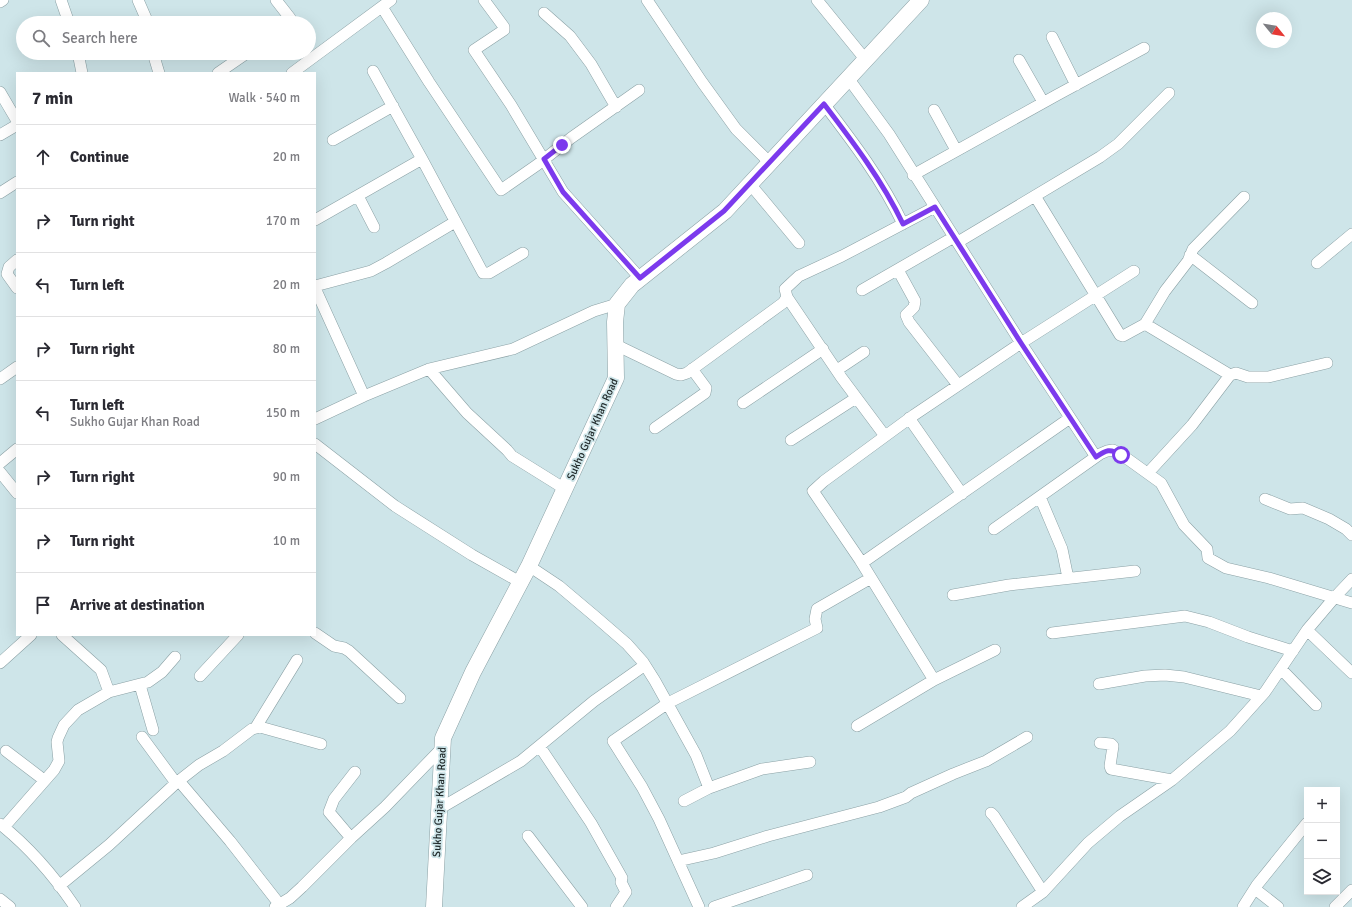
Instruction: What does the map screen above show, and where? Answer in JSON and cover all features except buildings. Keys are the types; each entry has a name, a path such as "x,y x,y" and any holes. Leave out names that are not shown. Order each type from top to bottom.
{"main road":[{"name":"Sukho Gujar Khan Road","path":"434,907 443,738 473,672 529,566 616,378 615,322 618,304 632,285 724,211 921,0"}],"street":[{"path":"61,0 67,16"},
{"path":"138,0 145,16"},
{"path":"276,0 288,16"},
{"path":"484,0 504,27 504,30 474,50 511,104 563,192 640,278"},
{"path":"647,0 702,82 736,128 770,163"},
{"path":"817,0 866,60"},
{"path":"316,55 386,3 429,82 501,190 577,133 639,90"},
{"path":"544,13 570,36 591,64 616,107"},
{"path":"1052,37 1076,85"},
{"path":"913,175 1043,102 1144,48"},
{"path":"79,60 82,72"},
{"path":"155,60 159,72"},
{"path":"219,72 237,60"},
{"path":"293,72 309,60"},
{"path":"1019,60 1043,102"},
{"path":"373,71 483,273 489,273 523,253"},
{"path":"848,78 888,134 1021,343 1096,457"},
{"path":"0,92 16,118"},
{"path":"862,290 1035,196 1100,157 1118,144 1169,93"},
{"path":"824,104 878,178 893,203 903,224"},
{"path":"333,140 393,106"},
{"path":"934,110 956,150"},
{"path":"0,135 16,126"},
{"path":"316,219 422,159"},
{"path":"0,193 16,183"},
{"path":"750,184 799,243"},
{"path":"358,196 374,227"},
{"path":"1035,196 1120,335 1123,336 1145,324 1165,291 1188,261 1193,249 1244,197"},
{"path":"885,436 856,398 822,349 787,297 785,289 799,276 842,256 935,207"},
{"path":"316,287 371,271 386,264 455,222"},
{"path":"1317,262 1352,234"},
{"path":"1190,255 1252,303"},
{"path":"16,261 9,267 7,274 16,287"},
{"path":"898,270 916,301 914,307 906,315 909,322 958,385"},
{"path":"934,680 862,563 813,491 909,418 1021,343 1134,271"},
{"path":"316,289 364,396"},
{"path":"616,345 681,375 687,373 780,306 787,297"},
{"path":"316,419 364,396 429,369 513,349 594,310 618,304"},
{"path":"1145,324 1230,375"},
{"path":"743,403 822,349"},
{"path":"837,370 864,352"},
{"path":"1148,473 1192,425 1230,375 1236,373 1248,377 1268,377 1327,363"},
{"path":"0,379 16,368"},
{"path":"429,369 467,414 512,456 565,489"},
{"path":"655,428 705,393 706,388 692,369"},
{"path":"791,440 856,398"},
{"path":"909,418 962,494"},
{"path":"862,563 1070,418"},
{"path":"316,445 395,506 472,555 520,582"},
{"path":"0,463 16,450"},
{"path":"994,529 1096,457 1107,450 1113,450 1161,483 1184,525 1207,549 1208,558 1226,568 1269,578 1352,602"},
{"path":"0,472 16,492"},
{"path":"1040,497 1062,549 1068,578"},
{"path":"1265,499 1290,509 1303,508 1346,529 1352,535"},
{"path":"529,566 559,586 597,618 627,644 645,665 668,703 696,755 708,788"},
{"path":"953,595 1009,585 1135,571"},
{"path":"699,907 659,819 642,787 613,741 668,703 817,628 815,619 817,609 871,578"},
{"path":"1022,907 1043,892 1088,843 1120,816 1172,780 1230,731 1261,696 1307,630 1352,579"},
{"path":"1052,633 1185,616 1209,622 1248,637 1293,651"},
{"path":"1307,630 1352,673"},
{"path":"316,633 334,646 344,648 349,651 400,698"},
{"path":"0,662 30,636"},
{"path":"63,636 101,670 109,692"},
{"path":"200,676 237,636"},
{"path":"857,726 934,680 995,650"},
{"path":"75,907 34,856 2,826 54,770 59,761 57,742 64,725 78,710 109,692 148,682 162,672 175,657"},
{"path":"59,886 109,845 178,782 199,765 223,751 256,727 297,660"},
{"path":"439,809 506,772 540,747 594,701 645,665"},
{"path":"1281,669 1316,705"},
{"path":"1099,684 1145,676 1165,675 1184,677 1261,696"},
{"path":"140,685 154,730"},
{"path":"256,727 321,744"},
{"path":"142,737 178,782 230,841 277,906 290,898 351,838 385,808 442,748"},
{"path":"678,862 714,853 768,836 879,807 906,797 953,774 986,761 1028,737"},
{"path":"1100,743 1111,744 1113,746 1110,766 1111,769 1172,780"},
{"path":"540,747 591,823 622,878 621,882 626,892 616,907"},
{"path":"6,751 44,780"},
{"path":"684,801 708,788 762,769 810,762"},
{"path":"351,838 329,812 334,799 355,772"},
{"path":"990,813 994,816 1043,892"},
{"path":"1243,907 1255,889 1304,827"},
{"path":"528,836 582,907"},
{"path":"714,907 807,876"},
{"path":"1255,889 1278,907"},
{"path":"1335,907 1352,890"},
{"path":"0,899 10,907"}],"route":[{"path":"562,145 544,159 563,192 640,278 724,211 824,104 878,178 893,203 903,224 935,207 1021,343 1096,457 1107,450 1113,450 1121,455"}]}
